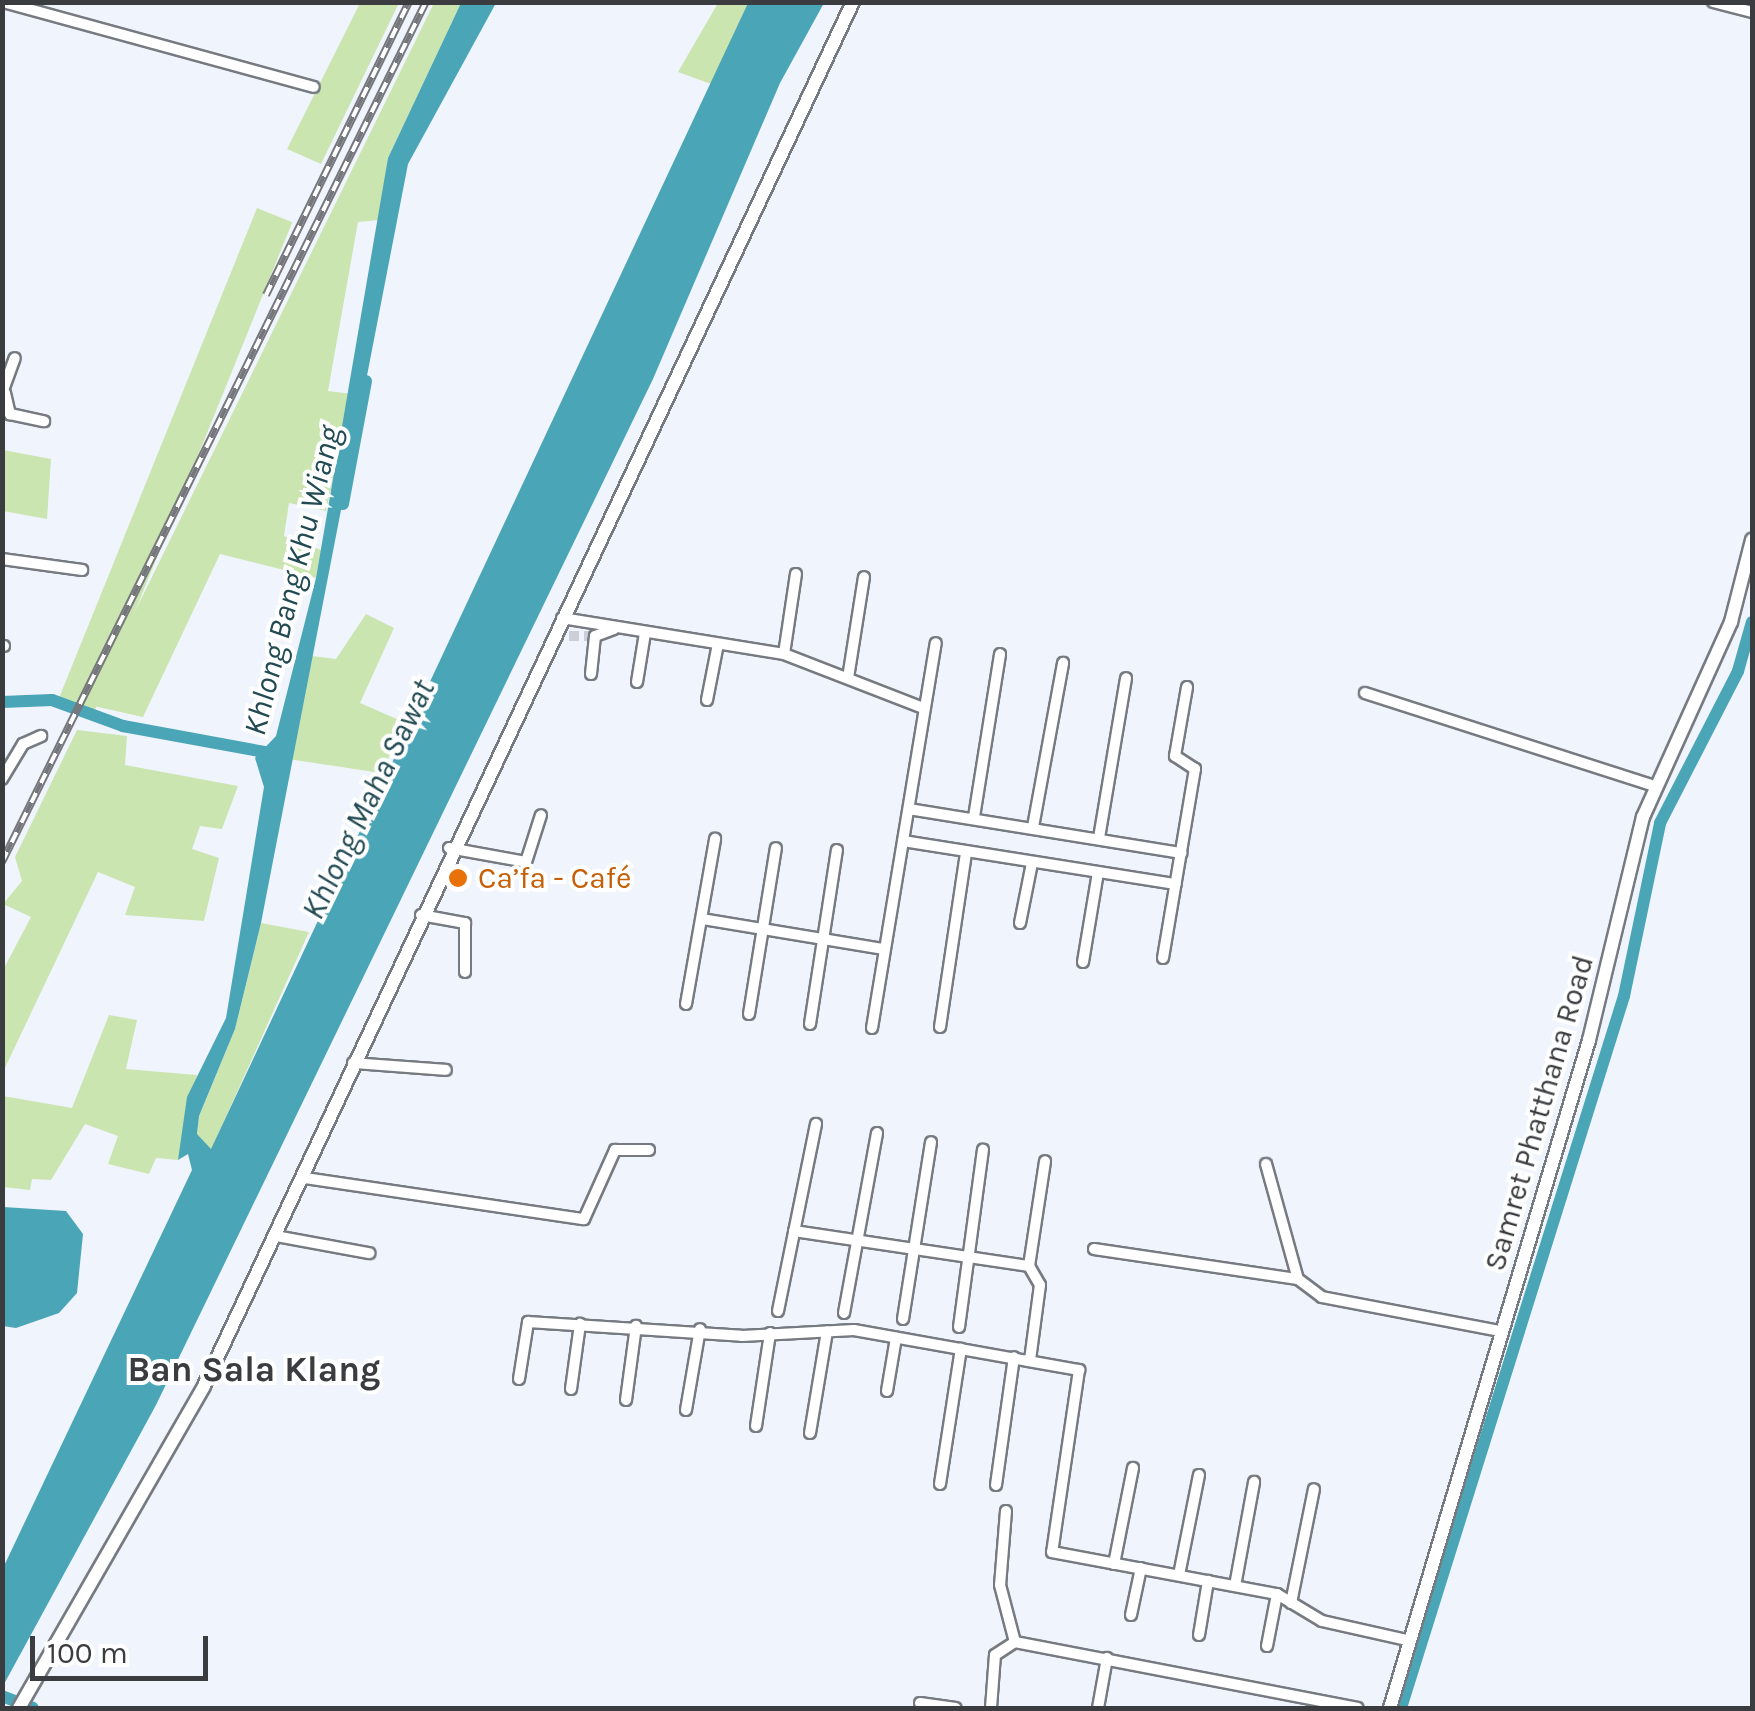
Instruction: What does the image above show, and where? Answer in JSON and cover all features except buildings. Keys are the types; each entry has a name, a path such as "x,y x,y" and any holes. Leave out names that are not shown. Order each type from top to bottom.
{"street":[{"path":"3,2 314,87"},
{"path":"18,1708 163,1469 305,1178 449,848 853,2"},
{"path":"1714,2 1752,12"},
{"path":"16,358 4,393 10,414 44,421"},
{"name":"Samret Phatthana Road","path":"1390,1708 1406,1640 1501,1331 1654,786 1717,660 1752,540"},
{"path":"2,559 82,570"},
{"path":"784,654 796,574"},
{"path":"848,678 864,576"},
{"path":"561,618 784,654 923,708"},
{"path":"591,674 595,636 614,629"},
{"path":"637,682 644,633"},
{"path":"872,1028 936,643"},
{"path":"708,700 718,644"},
{"path":"974,817 1000,654"},
{"path":"1033,827 1063,662"},
{"path":"1099,838 1126,678"},
{"path":"1163,958 1195,769 1175,756 1187,687"},
{"path":"1366,693 1654,786"},
{"path":"2,779 23,744 41,736"},
{"path":"910,809 1181,852"},
{"path":"449,848 526,862 540,815"},
{"path":"686,1004 715,839"},
{"path":"904,841 1176,884"},
{"path":"749,1014 776,848"},
{"path":"810,1024 838,850"},
{"path":"940,1027 966,853"},
{"path":"1020,923 1032,862"},
{"path":"1083,962 1098,872"},
{"path":"420,914 465,923 465,972"},
{"path":"702,919 884,949"},
{"path":"354,1063 446,1070"},
{"path":"778,1311 816,1124"},
{"path":"844,1313 876,1133"},
{"path":"902,1320 931,1142"},
{"path":"305,1178 584,1219 615,1150 649,1150"},
{"path":"958,1327 983,1150"},
{"path":"1030,1360 1040,1285 1029,1266 1045,1160"},
{"path":"1266,1164 1298,1279"},
{"path":"794,1231 1029,1266"},
{"path":"276,1236 369,1254"},
{"path":"1094,1249 1298,1279 1322,1297 1501,1331"},
{"path":"520,1379 528,1322 770,1333 827,1331 896,1338 1079,1370 1052,1552 1277,1594 1322,1621 1406,1640"},
{"path":"571,1389 580,1324"},
{"path":"626,1400 636,1326"},
{"path":"686,1410 700,1329"},
{"path":"810,1433 827,1331"},
{"path":"756,1426 770,1333"},
{"path":"887,1392 896,1338"},
{"path":"940,1484 961,1349"},
{"path":"996,1485 1014,1357"},
{"path":"1114,1564 1133,1468"},
{"path":"1179,1576 1198,1475"},
{"path":"1235,1586 1254,1482"},
{"path":"1291,1602 1314,1489"},
{"path":"1006,1511 1000,1585 1015,1642"},
{"path":"1131,1615 1141,1568"},
{"path":"1199,1635 1208,1581"},
{"path":"1268,1646 1277,1594"},
{"path":"991,1708 995,1655 1015,1642 1358,1708"},
{"path":"1098,1708 1107,1658"},
{"path":"1293,1708 1300,1696"},
{"path":"920,1702 956,1708"}],"green space":[{"path":"360,3 399,3 321,164 287,149"},
{"path":"434,3 461,3 388,158 380,220 358,222 328,391 352,394 326,511 289,503 284,536 321,550 316,578 220,554 143,717 89,705"},
{"path":"718,3 748,3 711,84 678,72"},
{"path":"257,208 292,222 93,715 58,700"},
{"path":"3,450 51,459 47,519 3,511"},
{"path":"366,614 394,628 360,703 406,723 381,773 288,759 312,656 336,659"},
{"path":"77,730 127,736 125,765 238,786 222,829 200,826 192,849 219,858 204,921 125,915 135,887 98,872 3,1072 3,970 31,917 3,904 22,881 15,857"},
{"path":"261,923 309,932 211,1150 197,1134 199,1116 235,1029"},
{"path":"109,1015 137,1020 126,1069 197,1075 178,1160 156,1158 149,1174 108,1164 118,1136 85,1124 51,1180 32,1179 30,1190 3,1187 3,1096 72,1108"}],"water":[{"path":"461,3 496,3 408,164 261,923 235,1029 199,1116 197,1134 211,1149 748,3 824,3 780,83 653,379 156,1405 3,1686 3,1568 192,1170 188,1154 178,1160 187,1097 226,1018 264,787 255,758 276,736 316,578 388,158"},
{"path":"3,1207 66,1211 83,1234 77,1293 59,1313 16,1328 3,1326"}],"waterway":[{"name":"Khlong Bang Khu Wiang","path":"343,504 366,381"},
{"path":"1401,1708 1624,996 1660,823 1738,671 1752,622"},
{"path":"2,702 52,700 123,726 275,754"},
{"path":"2,1696 33,1708"}],"tunnel":[{"path":"554,636 595,636"}],"railway":[{"path":"266,295 409,2"},
{"path":"2,862 426,2"}],"place":[{"name":"Ca’fa - Café","path":"458,878"}],"district":[{"name":"Ban Sala Klang","path":"254,1370"}],"water label":[{"name":"Khlong Maha Sawat","path":"369,800"}]}
